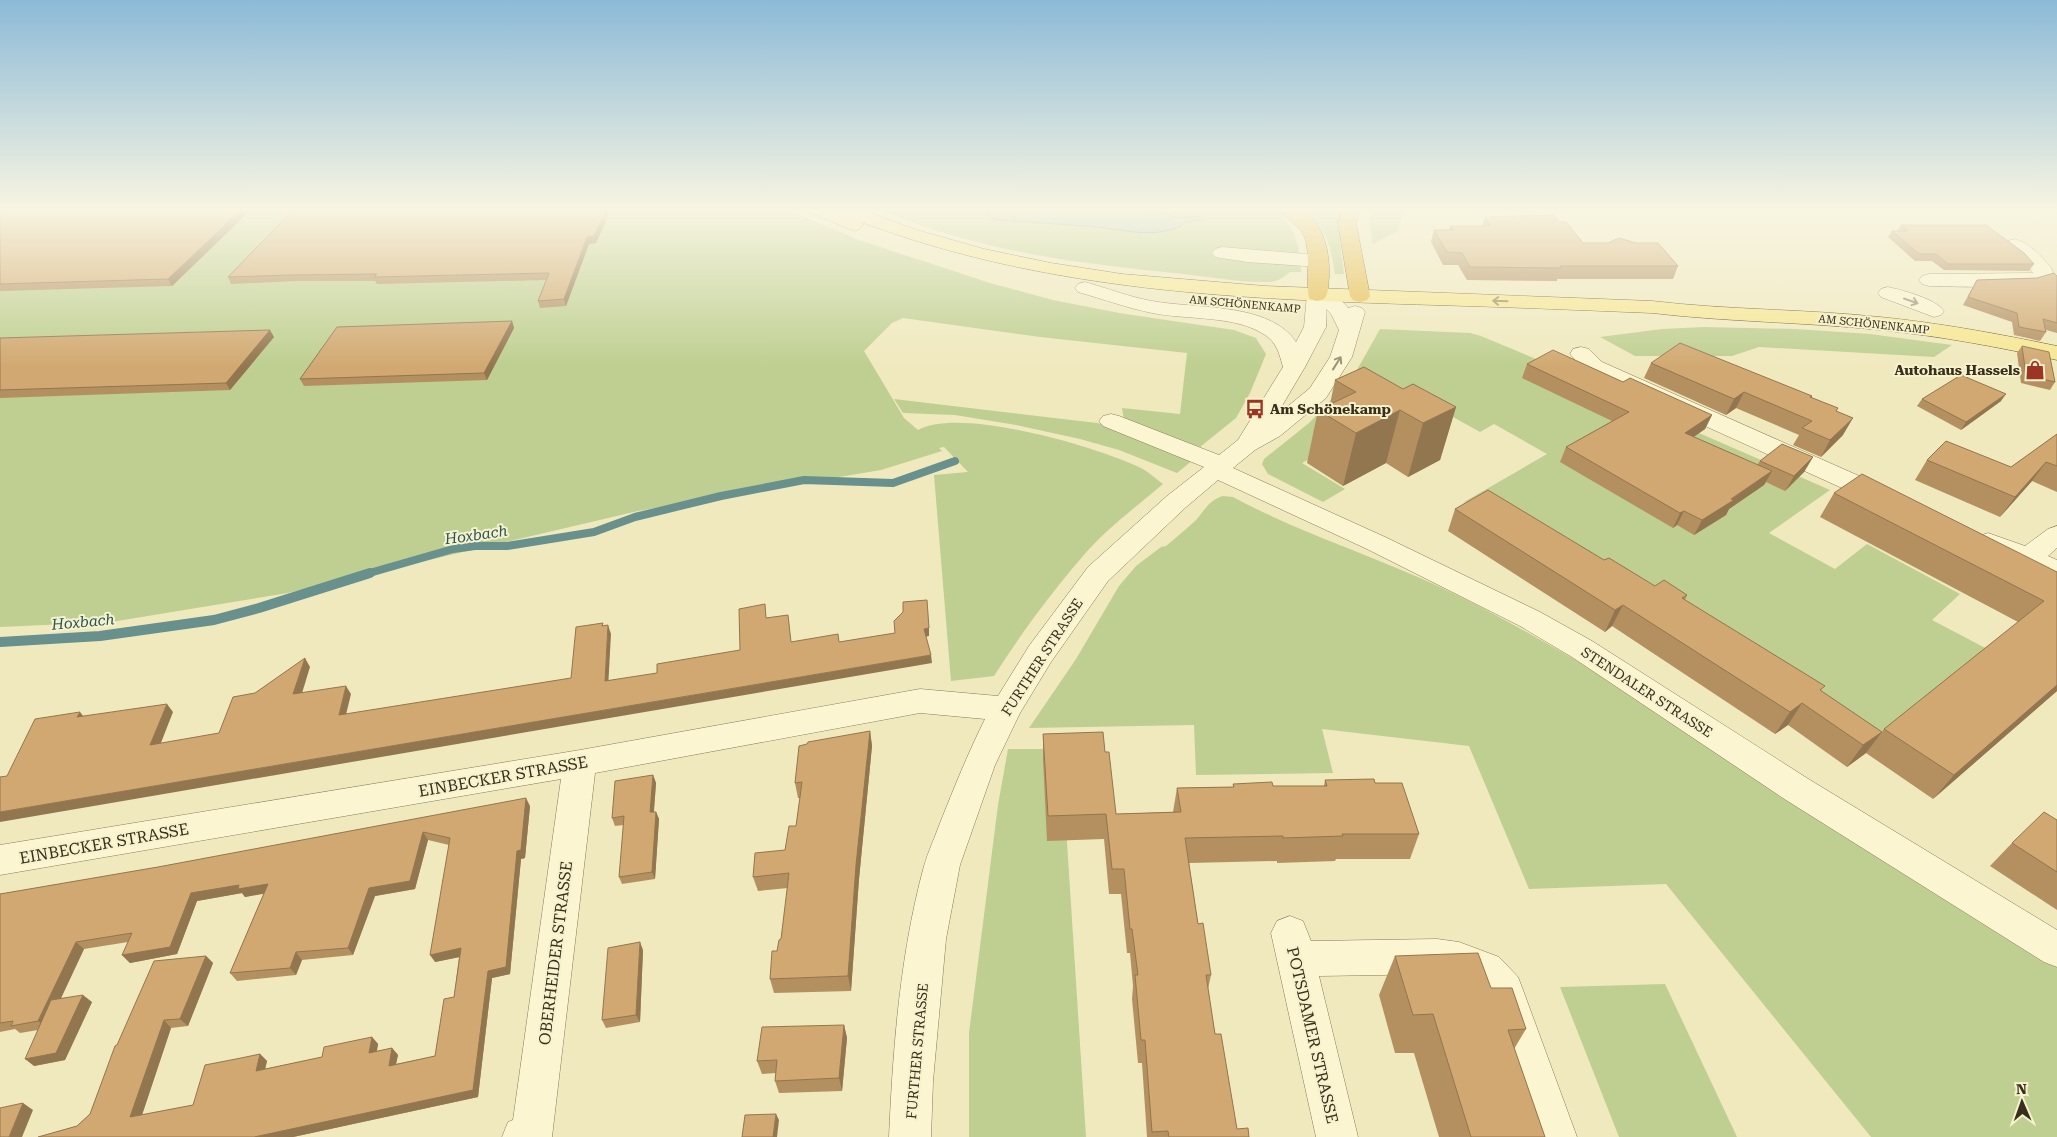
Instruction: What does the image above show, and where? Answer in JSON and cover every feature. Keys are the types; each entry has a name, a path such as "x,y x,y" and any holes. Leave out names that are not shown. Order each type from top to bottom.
{"highway":[{"path":"1317,302 1318,261"},
{"path":"1349,261 1351,312"}],"main road":[{"name":"AM SCHÖNENKAMP","path":"973,261 1085,288 1263,308 1317,302"},
{"name":"AM SCHÖNENKAMP","path":"1008,261 1162,286 1317,302 1351,312 1568,316 1657,316 1688,312 1854,321 1942,331 2057,353"}],"street":[{"path":"1888,294 1931,295 2032,280 2043,276 2043,270 2035,261"},
{"path":"1085,288 1152,307 1236,317 1257,323 1269,328 1284,339 1294,367"},
{"path":"1931,295 1942,331"},
{"name":"FURTHER STRASSE","path":"1246,445 1294,367 1315,327 1317,302"},
{"name":"FURTHER STRASSE","path":"910,1137 912,1081 920,994 927,939 942,866 975,774 1006,709 1040,654 1098,574 1176,502 1246,445 1272,431 1318,393 1341,358 1351,312"},
{"path":"1581,354 1594,367 1906,507"},
{"name":"STENDALER STRASSE","path":"1111,421 1219,468 1530,619 1582,649 1798,790 2057,950"},
{"path":"1969,534 2028,557 2057,572"},
{"path":"2028,557 2057,535"},
{"name":"EINBECKER STRASSE","path":"0,860 580,763 920,702 1006,709"},
{"name":"OBERHEIDER STRASSE","path":"523,1137 532,1135 580,763"},
{"name":"POTSDAMER STRASSE","path":"1337,1137 1293,946 1454,958 1476,965 1491,973 1504,990 1556,1137"}],"green space":[{"path":"0,261 923,261 990,283 1053,300 1119,313 1234,330 1256,338 1266,354 1250,393 1236,418 1200,447 1124,420 1122,408 1180,414 1187,353 1040,337 903,318 892,323 864,351 904,418 918,430 938,424 964,423 1029,432 1062,440 1121,459 1144,470 1163,484 1111,527 1083,556 1036,614 994,676 951,681 934,475 968,472 944,447 939,448 942,451 881,470 638,511 288,593 111,622 0,627"},
{"path":"1076,261 1300,261 1301,272 1290,272 1270,282 1248,282"},
{"path":"1333,261 1342,261 1344,274 1335,274"},
{"path":"1704,327 1796,329 1870,334 1952,345 1934,357 1759,347 1732,356 1635,356 1600,337 1662,329"},
{"path":"1380,329 1470,333 1481,336 1548,364 1622,422 1699,433 1830,490 1769,533 1835,569 1867,544 1960,594 1932,620 1991,651 1866,753 1464,502 1547,454 1494,424 1480,432 1385,379 1337,444 1302,463 1345,489 1323,502 1268,474 1262,464 1264,459 1309,423 1353,377"},
{"path":"894,399 1097,423 1118,429 1193,460 1177,473 1119,450 1080,439 1016,425 955,415 903,413"},
{"path":"1223,496 1233,497 1308,532 1436,585 1488,611 1574,659 2057,965 2057,1137 1871,1137 1666,884 1529,889 1469,746 1322,729 1333,773 1196,775 1194,725 1029,728 1076,659 1119,586 1136,566 1161,547 1166,546 1196,520 1211,503"},
{"path":"1008,749 1061,749 1086,1137 969,1137 969,1033 998,805"},
{"path":"1665,984 1737,1137 1619,1137 1560,987"}],"building":[{"path":"0,261 187,261 168,279 0,284"},
{"path":"243,261 578,261 564,299 538,301 549,273 374,277 377,274 228,277"},
{"path":"1467,261 1674,261 1678,266 1560,266 1561,268 1470,267"},
{"path":"1944,261 2031,261 2034,264 1948,264"},
{"path":"2054,273 2057,276 2057,323 2043,319 2046,332 2019,327 2017,313 1968,297 1977,280 2037,278"},
{"path":"512,321 484,373 300,379 337,327"},
{"path":"270,330 226,383 0,390 0,338"},
{"path":"1680,343 1812,396 1810,397 1838,408 1836,411 1853,418 1830,440 1802,428 1812,421 1744,392 1734,399 1651,363"},
{"path":"2022,346 2049,352 2055,382 2026,375"},
{"path":"1553,350 1623,382 1630,378 1712,415 1685,433 1772,471 1731,499 1734,500 1702,520 1684,511 1680,513 1566,447 1629,412 1527,364"},
{"path":"1364,367 1403,389 1413,384 1456,407 1423,423 1400,410 1356,433 1318,410 1356,392 1335,380"},
{"path":"1961,375 2006,394 1966,422 1922,399"},
{"path":"2057,434 2057,466 2046,462 2015,497 1927,460 1946,441 2011,467"},
{"path":"1782,444 1813,457 1794,476 1760,461"},
{"path":"1862,474 2057,572 2057,685 1954,775 1884,729 2044,601 1834,493"},
{"path":"1488,490 1604,560 1609,558 1655,586 1664,580 1687,595 1682,598 1825,686 1820,690 1882,732 1863,745 1802,703 1790,712 1623,605 1615,610 1455,509"},
{"path":"927,600 929,628 924,629 931,655 0,812 0,777 7,776 35,719 80,712 77,717 167,704 150,745 219,733 233,697 255,693 305,658 293,694 346,686 339,715 571,678 576,627 603,623 602,626 608,625 605,681 657,673 657,664 740,650 739,609 765,604 766,618 788,615 791,642 838,634 839,642 895,633 894,621 903,612 903,602"},
{"path":"870,731 856,865 848,976 770,979 772,951 777,951 779,940 781,939 789,873 753,877 755,853 785,850 789,826 796,826 802,782 795,783 799,746 808,742"},
{"path":"1103,732 1105,752 1109,752 1116,814 1181,812 1177,788 1234,787 1233,784 1272,782 1273,786 1327,786 1325,780 1374,779 1375,783 1402,783 1419,834 1342,834 1343,836 1283,838 1283,836 1185,838 1198,924 1203,923 1211,975 1206,975 1215,1034 1221,1034 1237,1129 1248,1128 1249,1137 1169,1137 1168,1131 1152,1132 1145,1040 1141,1040 1135,975 1138,975 1132,929 1130,929 1124,869 1112,869 1106,814 1048,816 1043,734"},
{"path":"653,775 650,812 656,812 652,872 619,877 624,816 612,818 615,781"},
{"path":"526,798 521,850 517,851 506,967 488,971 473,1090 254,1137 38,1137 77,1126 90,1114 115,1046 154,961 206,956 180,1019 164,1020 130,1117 193,1105 205,1065 260,1054 256,1071 322,1057 324,1047 372,1037 369,1053 392,1048 389,1066 435,1056 444,999 454,997 461,948 430,955 450,838 423,832 410,881 369,888 348,948 296,952 290,968 230,973 268,884 238,889 239,885 191,893 170,947 122,955 132,933 76,942 38,1021 11,1026 13,1021 0,1023 0,894 158,867"},
{"path":"2044,812 2057,820 2057,872 2012,843"},
{"path":"640,942 636,1015 602,1020 608,948"},
{"path":"1478,953 1491,988 1512,988 1526,1029 1508,1030 1545,1137 1471,1137 1433,1014 1413,1015 1395,956"},
{"path":"83,995 56,1053 25,1059 51,1000"},
{"path":"844,1025 839,1078 775,1081 777,1060 757,1061 762,1027"},
{"path":"23,1103 9,1137 0,1137 0,1108"},
{"path":"776,1114 773,1137 742,1137 745,1115"}],"waterway":[{"name":"Hoxbach","path":"366,574 453,549 475,546 507,546 594,532 635,517 721,496 804,480 893,483 955,461"},
{"name":"Hoxbach","path":"0,642 100,636 214,620 370,573"}],"place":[{"name":"Autohaus Hassels","path":"2035,370"},
{"name":"Am Schönekamp","path":"1255,409"}]}
